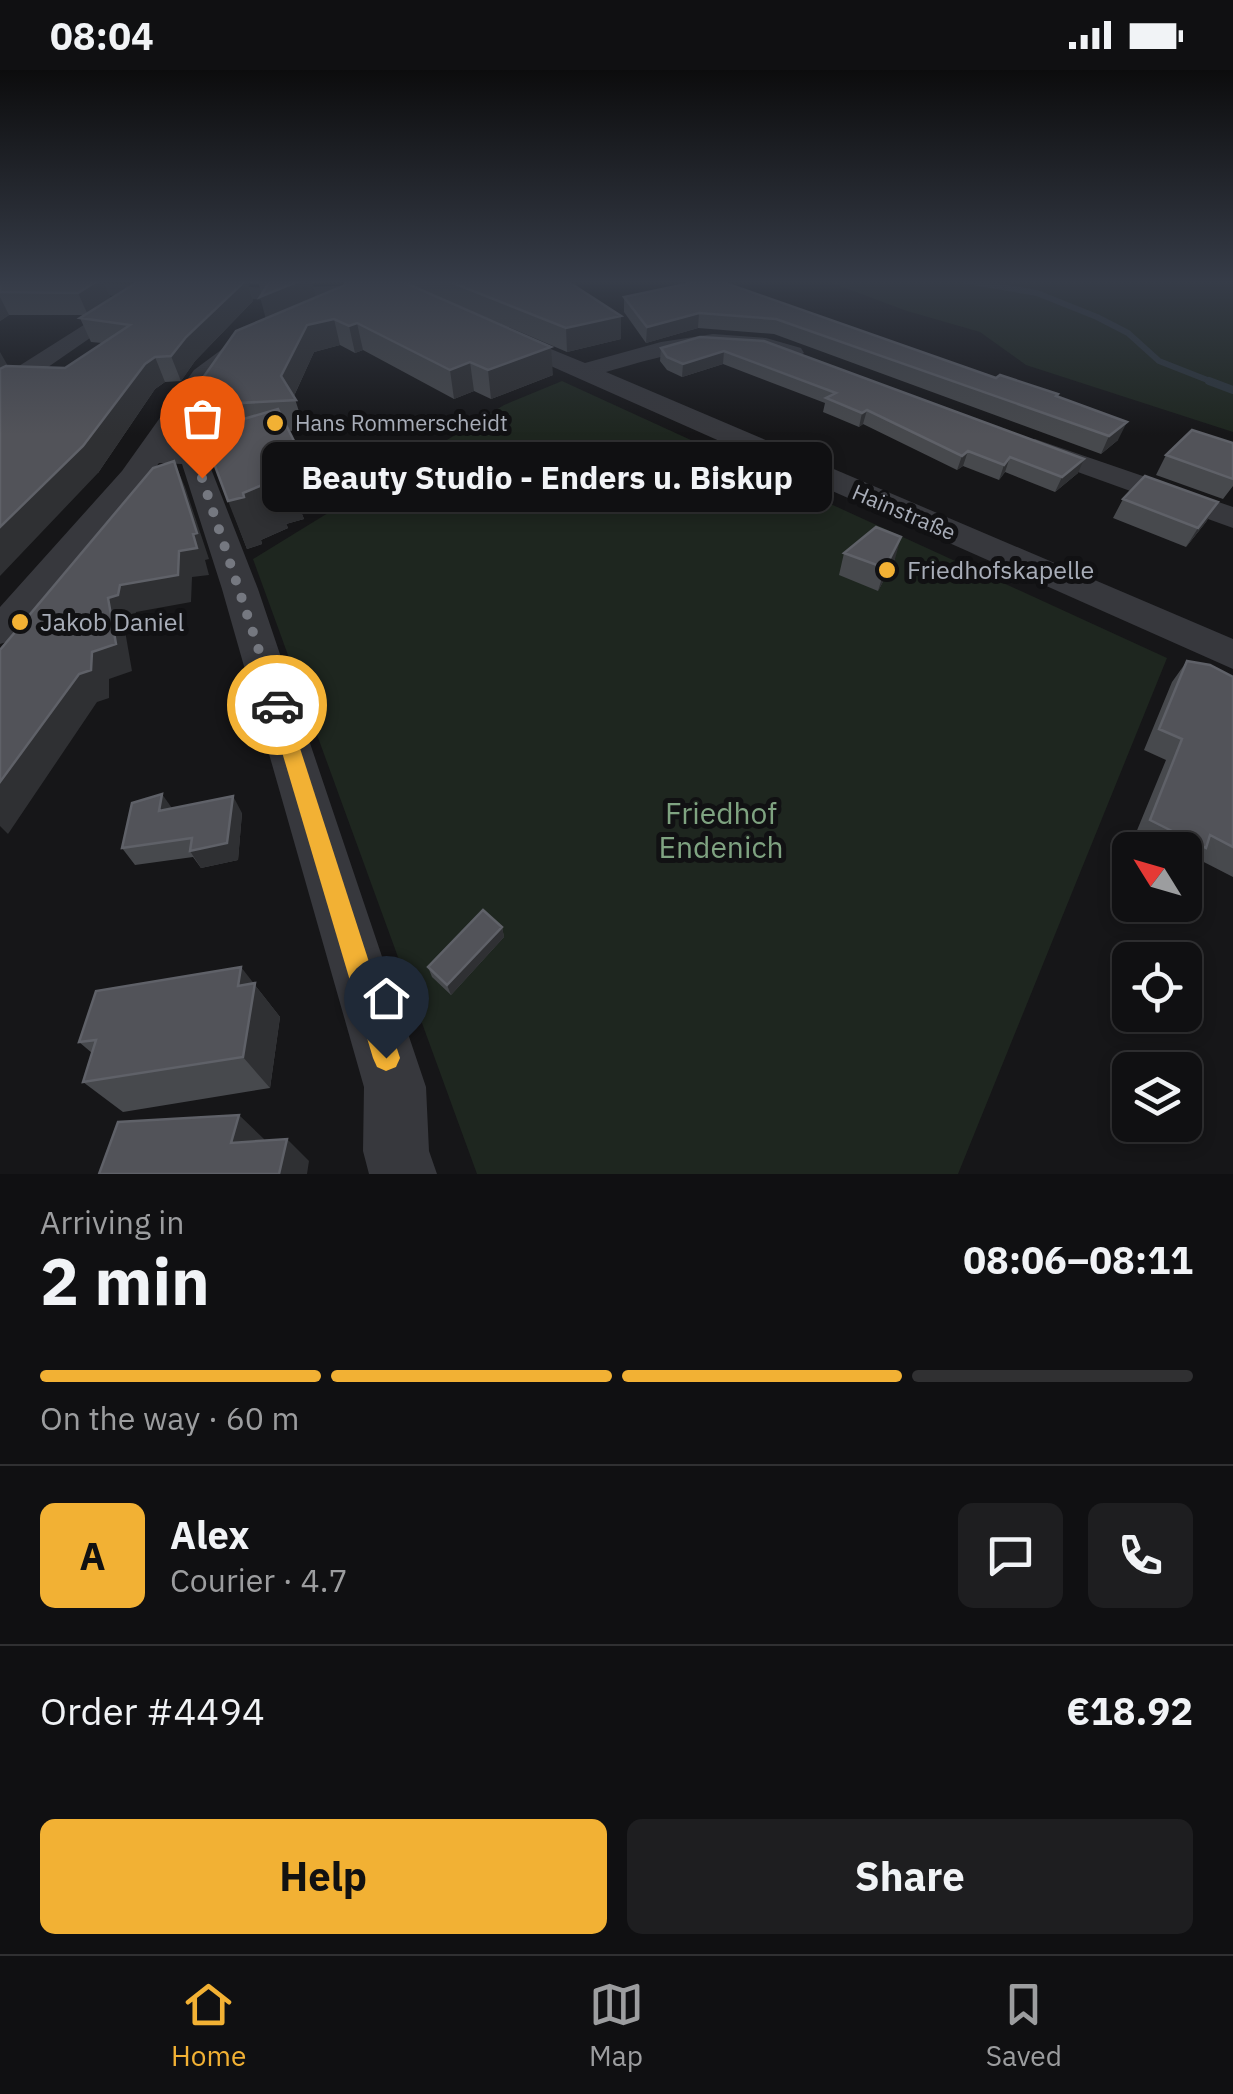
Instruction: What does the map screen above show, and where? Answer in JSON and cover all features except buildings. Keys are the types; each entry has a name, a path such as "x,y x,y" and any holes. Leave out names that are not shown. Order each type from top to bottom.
{"street":[{"path":"0,389 83,333"},
{"path":"0,630 151,454 189,389 206,368 234,350 275,333"},
{"name":"Hainstraße","path":"495,333 1233,655"},
{"path":"582,372 681,342 722,338 766,343 821,364"},
{"path":"1016,439 1233,518"},
{"path":"151,454 192,456 202,478 395,1087 396,1151 403,1174"}],"green space":[{"path":"981,333 1233,333 1233,432 1026,365"},
{"name":"Friedhof Endenich","path":"562,381 1167,658 958,1174 477,1174 253,559 504,405"}],"waterway":[{"path":"1127,333 1159,361 1215,383"},
{"path":"1209,381 1233,390"}],"way so far":[{"path":"202,478 277,705"}],"place":[{"name":"Hans Rommerscheidt","path":"275,423"},
{"name":"Beauty Studio - Enders u. Biskup","path":"202,478"},
{"name":"Friedhofskapelle","path":"887,570"},
{"name":"Jakob Daniel","path":"20,622"}],"route":[{"path":"277,705 386,1058"}]}
